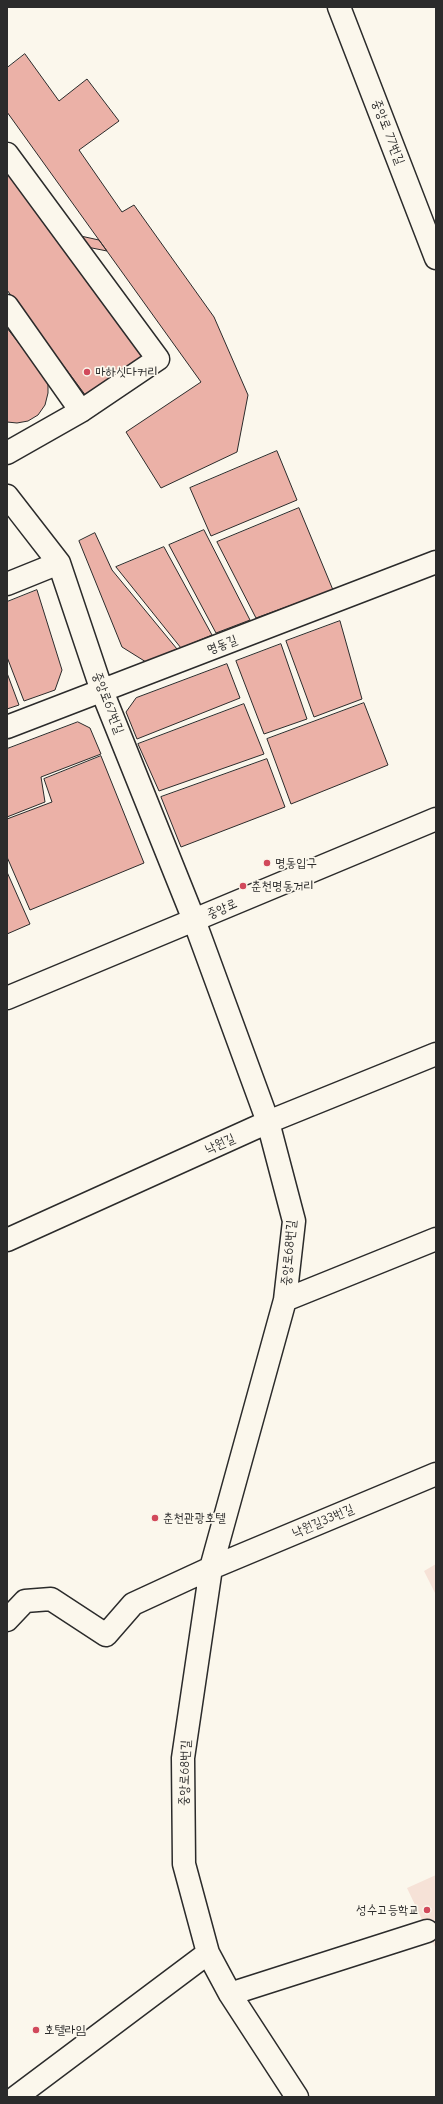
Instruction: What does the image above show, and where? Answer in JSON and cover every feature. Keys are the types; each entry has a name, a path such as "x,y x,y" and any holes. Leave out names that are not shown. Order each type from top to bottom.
{"street":[{"name":"중앙로 77번길","path":"339,7 436,258"},
{"path":"7,154 158,359 81,410 7,453"},
{"path":"7,306 81,410"},
{"name":"중앙로67번길","path":"7,496 59,563 102,691 194,920"},
{"name":"명동길","path":"7,727 436,562"},
{"path":"7,584 59,563"},
{"name":"중앙로","path":"7,998 436,819"},
{"name":"중앙로68번길","path":"194,920 268,1122 294,1221 285,1300 211,1568 182,1758 184,1864 208,1953 230,1994 297,2097"},
{"name":"낙원길","path":"7,1240 268,1122 435,1056"},
{"path":"285,1300 436,1238"},
{"name":"낙원길33번길","path":"211,1568 436,1474"},
{"path":"7,1620 25,1601 51,1599 106,1635 133,1604 211,1568"},
{"path":"230,1994 427,1931"},
{"path":"16,2097 208,1953"}],"shaded area":[{"path":"436,1564 436,1595 424,1571"},
{"name":"성수고등학교","path":"436,1875 436,1949 407,1888"}],"building":[{"path":"25,54 59,101 87,79 119,121 79,150 122,212 134,205 214,317 248,395 237,452 161,488 126,432 201,382 7,112 7,68"},
{"path":"7,168 146,355 86,396 7,290"},
{"path":"53,230 99,240 107,251 62,242"},
{"path":"7,328 48,381 48,393 45,405 38,415 28,421 17,423 7,422"},
{"path":"277,451 297,500 211,536 190,488"},
{"path":"299,508 333,590 256,618 217,542"},
{"path":"204,530 250,620 216,633 169,545"},
{"path":"95,533 112,570 177,649 146,662 122,647 79,541"},
{"path":"164,547 212,635 181,648 116,567"},
{"path":"37,590 62,670 55,690 24,701 7,657 7,602"},
{"path":"340,621 362,699 314,717 286,641"},
{"path":"281,644 307,719 264,734 236,661"},
{"path":"227,664 240,698 137,739 126,712 136,698"},
{"path":"7,673 19,705 7,709"},
{"path":"364,703 388,765 291,804 267,739"},
{"path":"244,704 264,754 159,791 138,744"},
{"path":"78,722 90,728 101,754 41,777 45,802 7,817 7,749"},
{"path":"101,756 144,863 30,910 7,857 7,819 52,802 44,779"},
{"path":"267,759 285,807 181,847 161,797"},
{"path":"7,872 30,924 7,934"}],"place":[{"name":"마하싯다커리","path":"87,372"},
{"name":"명동입구","path":"267,863"},
{"name":"춘천명동거리","path":"243,886"},
{"name":"춘천관광호텔","path":"155,1518"},
{"name":"성수고등학교","path":"427,1910"},
{"name":"호텔라임","path":"36,2030"}]}
